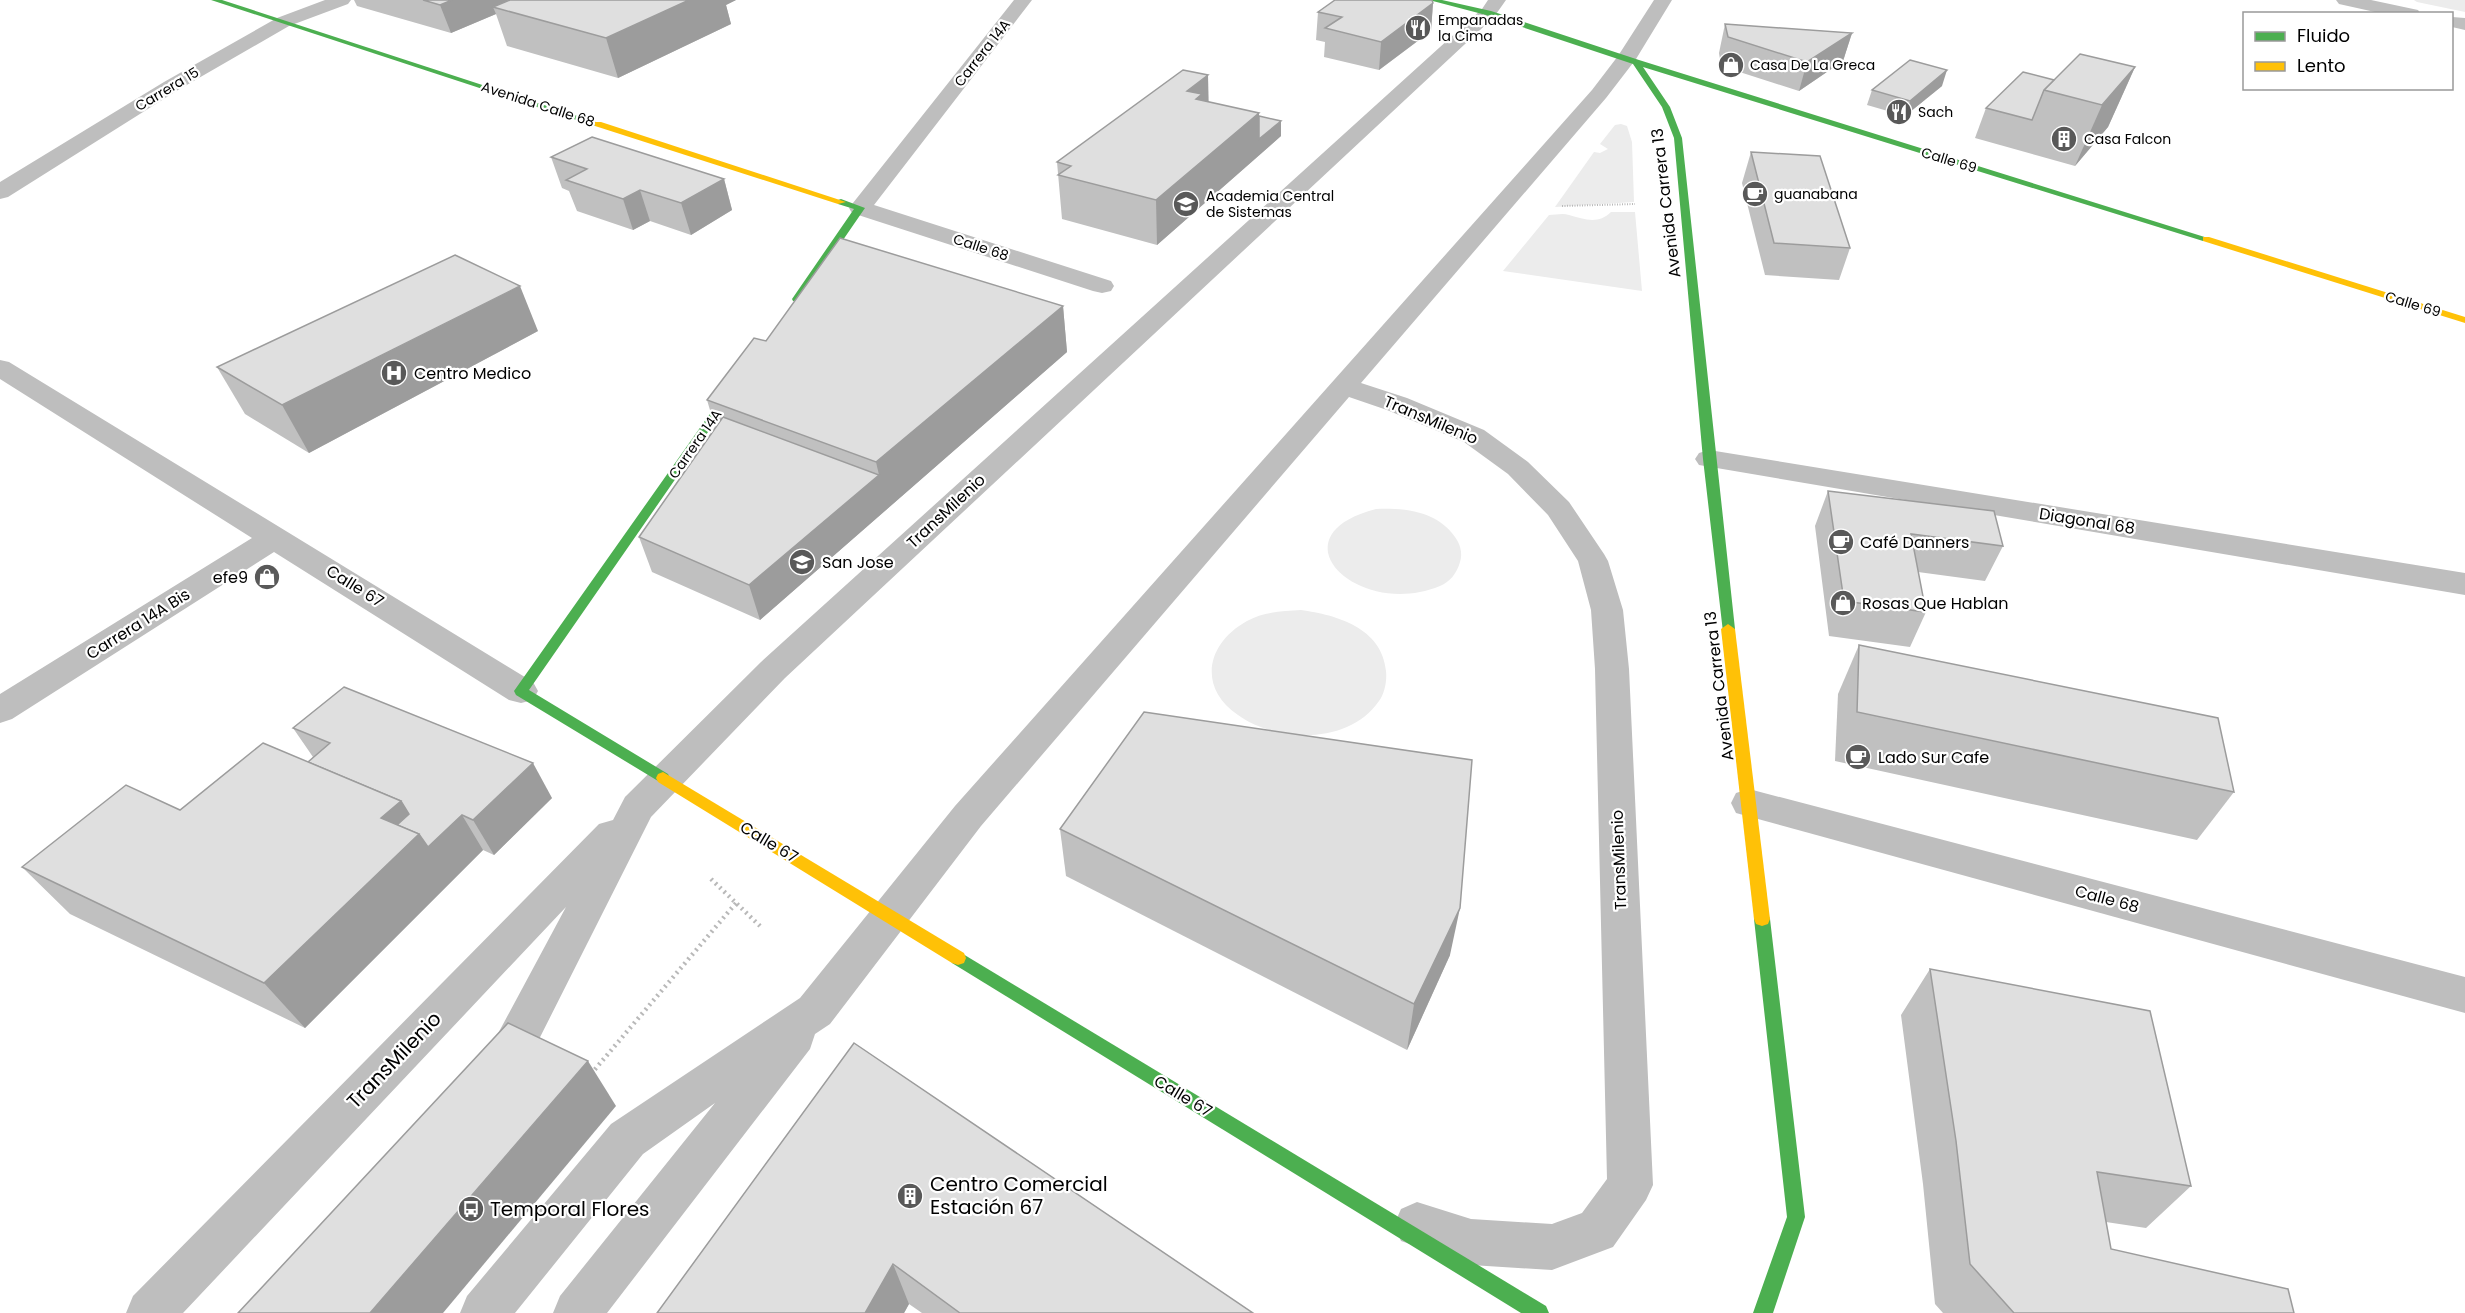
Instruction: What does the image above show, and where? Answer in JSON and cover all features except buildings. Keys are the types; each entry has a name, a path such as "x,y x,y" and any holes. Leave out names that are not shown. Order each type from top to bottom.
{"street":[{"name":"Avenida Calle 68","path":"215,0 860,208"},
{"name":"Carrera 15","path":"0,192 171,86 283,22 342,0"},
{"name":"Carrera 14A","path":"789,310 860,208 1023,0"},
{"name":"Calle 69","path":"1433,0 1493,6 1631,60 2465,320"},
{"path":"577,1313 968,816 1631,60 1663,0"},
{"path":"2345,0 2405,8"},
{"name":"TransMilenio","path":"150,1313 772,670 1493,6"},
{"name":"Avenida Carrera 13","path":"1631,60 1661,95 1673,118 1678,138 1709,459 1796,1217 1763,1313"},
{"name":"Calle 68","path":"860,208 1102,286"},
{"name":"Calle 67","path":"0,368 521,691 651,793 890,915 968,965 1539,1313"},
{"name":"Carrera 14A","path":"521,691 748,369"},
{"name":"TransMilenio","path":"1343,386 1397,404 1474,435 1518,468 1559,509 1593,561 1606,610 1612,669 1628,1103 1630,1185 1597,1231 1552,1247 1471,1242 1371,1211"},
{"name":"Diagonal 68","path":"1709,459 2465,584"},
{"name":"Carrera 14A Bis","path":"0,710 276,537"},
{"name":"TransMilenio","path":"477,1091 509,1055 651,793"},
{"name":"Calle 68","path":"1749,803 2465,995"},
{"path":"484,1313 627,1139 815,1011"}],"path":[{"path":"1555,206 1684,202"},
{"path":"711,879 760,926"},
{"path":"587,1078 736,903"}],"shaded area":[{"path":"2414,0 2465,0 2465,12 2417,2"},
{"path":"1615,125 1627,126 1632,142 1634,202 1555,207 1594,152 1600,153 1608,149 1600,144"},
{"path":"1611,212 1635,212 1642,291 1503,271 1549,215 1564,214 1596,220"},
{"path":"1376,509 1398,509 1420,513 1430,516 1448,528 1457,540 1461,552 1459,566 1453,577 1440,586 1409,594 1381,592 1356,584 1338,570 1328,554 1330,537 1345,521"},
{"path":"1301,610 1343,620 1356,626 1376,644 1383,656 1386,678 1381,698 1366,715 1350,726 1312,735 1272,731 1238,715 1216,692 1212,679 1212,666 1223,641 1233,630 1247,621 1266,614"}],"traffic: fast":[{"path":"215,0 598,124"},
{"path":"1433,0 1488,13 1636,62 2206,239"},
{"path":"1636,62 1666,107 1678,138 1728,629"},
{"path":"797,299 860,208 841,202"},
{"path":"663,778 521,691 737,383"},
{"path":"1762,919 1796,1217 1763,1313"},
{"path":"958,958 1539,1313"}],"traffic: slow":[{"path":"598,124 841,202"},
{"path":"2206,239 2465,320"},
{"path":"1728,629 1762,919"},
{"path":"663,778 958,958"}],"place":[{"name":"Empanadas la Cima","path":"1418,28"},
{"name":"Casa De La Greca","path":"1731,65"},
{"name":"Sach","path":"1899,112"},
{"name":"Casa Falcon","path":"2064,139"},
{"name":"guanabana","path":"1755,194"},
{"name":"Academia Central de Sistemas","path":"1186,204"},
{"name":"Centro Medico","path":"394,373"},
{"name":"Café Danners","path":"1841,542"},
{"name":"San Jose","path":"802,562"},
{"name":"efe9","path":"267,577"},
{"name":"Rosas Que Hablan","path":"1843,603"},
{"name":"Lado Sur Cafe","path":"1858,757"},
{"name":"Centro Comercial Estación 67","path":"910,1196"},
{"name":"Temporal Flores","path":"471,1209"}]}
